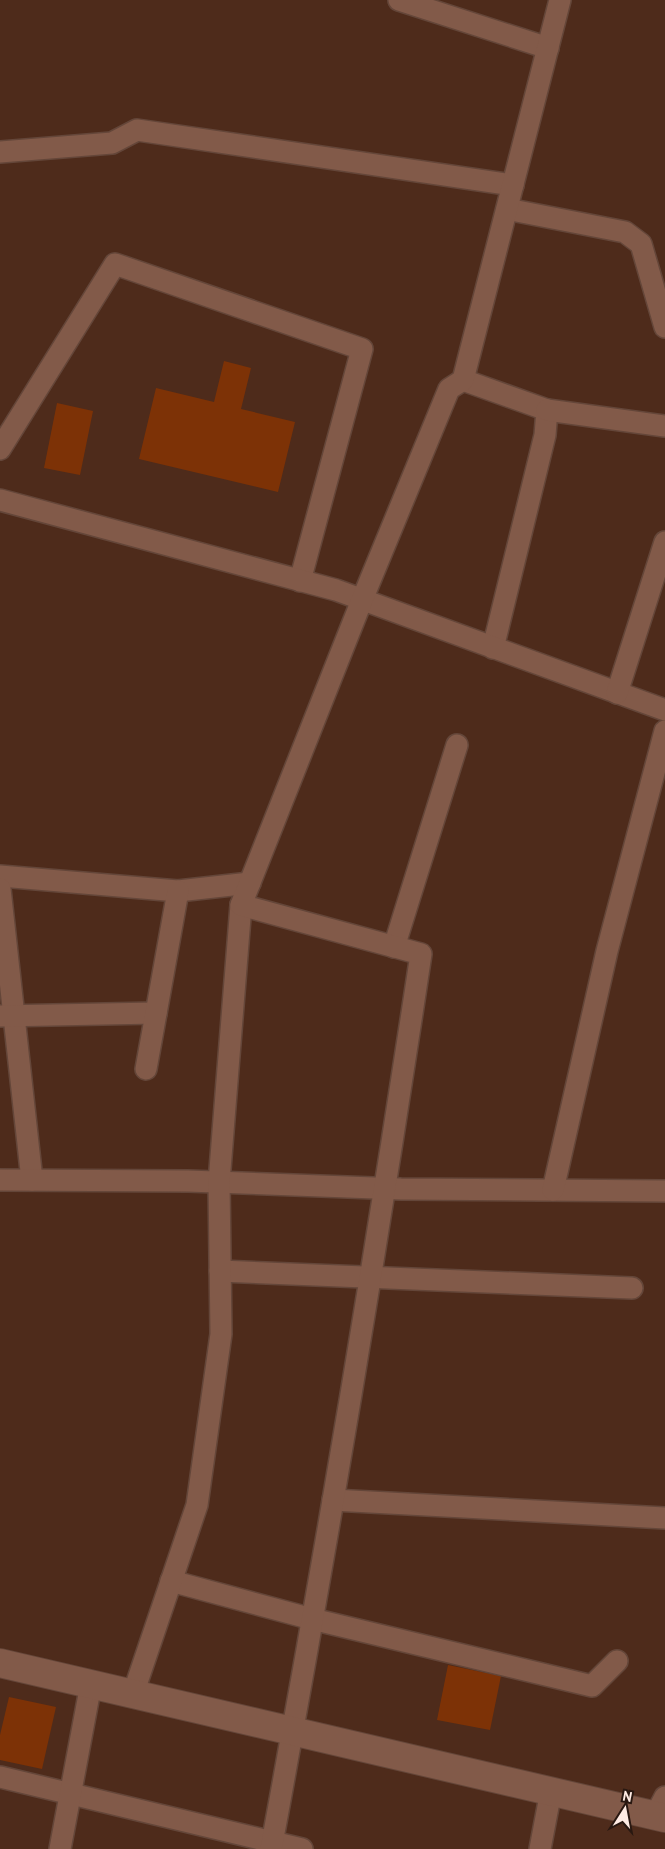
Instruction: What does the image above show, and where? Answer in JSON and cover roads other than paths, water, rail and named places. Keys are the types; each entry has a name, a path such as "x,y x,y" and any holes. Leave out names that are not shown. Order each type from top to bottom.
{"street":[{"path":"399,0 548,48"},
{"path":"133,1694 197,1505 221,1334 219,1182 241,905 362,600 449,389 463,380 560,0"},
{"path":"0,152 112,143 137,130 513,185"},
{"path":"507,209 625,232 641,244 665,326"},
{"path":"0,450 115,264 362,349 300,581"},
{"path":"463,380 547,410 665,426"},
{"path":"493,648 545,435 547,410"},
{"path":"0,500 336,590 665,710"},
{"path":"617,693 665,542"},
{"path":"553,1190 607,951 665,732"},
{"path":"394,947 458,745"},
{"path":"0,876 178,891 250,883"},
{"path":"0,889 7,1016 32,1180"},
{"path":"146,1069 178,891"},
{"path":"241,905 421,954 386,1188 272,1846"},
{"path":"7,1016 156,1013"},
{"path":"0,1180 219,1182 386,1188 665,1191"},
{"path":"220,1271 632,1288"},
{"path":"333,1500 665,1518"},
{"path":"171,1581 312,1619 592,1686 617,1661"},
{"path":"0,1663 551,1792 661,1810"},
{"path":"60,1849 91,1684"},
{"path":"0,1777 272,1846 302,1849"},
{"path":"540,1849 551,1792"}]}
